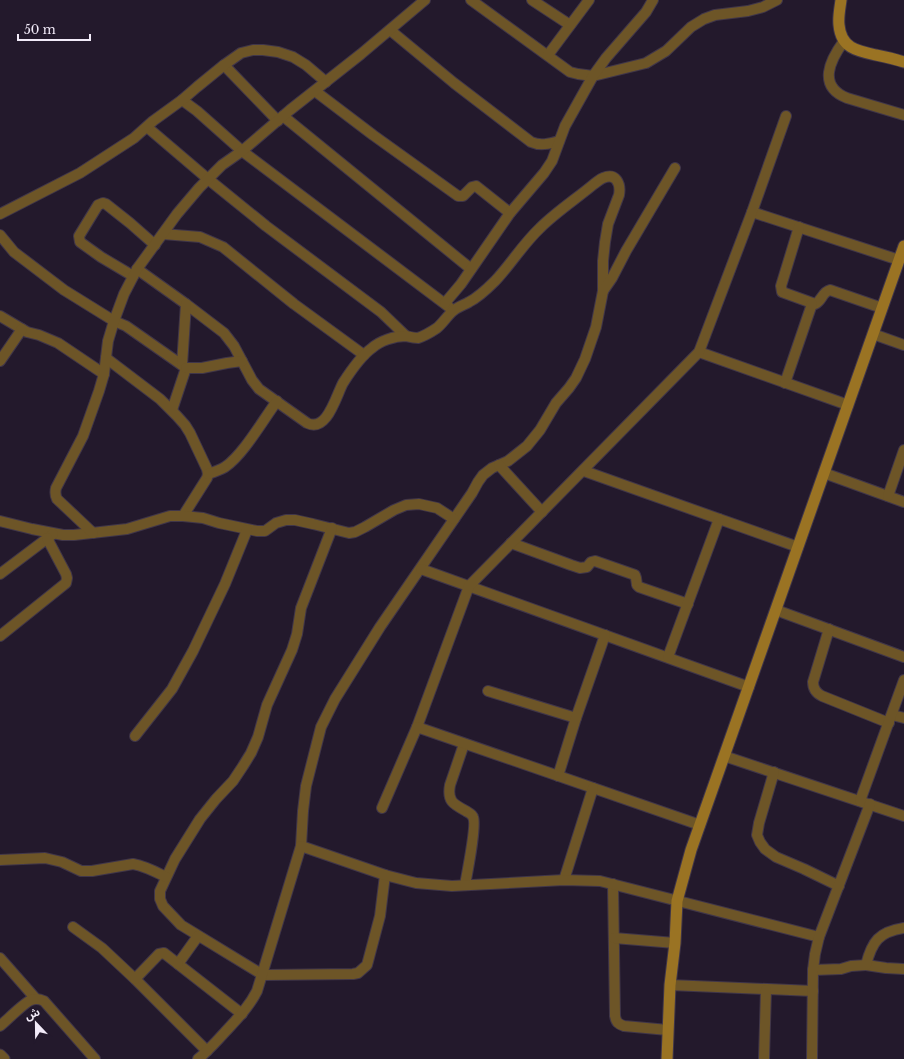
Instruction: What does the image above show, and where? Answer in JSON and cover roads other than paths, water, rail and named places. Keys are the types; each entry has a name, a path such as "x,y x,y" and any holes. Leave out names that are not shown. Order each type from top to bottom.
{"main road":[{"path":"841,0 838,24 844,41 851,48 861,52 904,62"},
{"path":"667,1059 670,985 675,943 677,901 691,850 904,246"}],"street":[{"path":"92,532 57,499 55,493 56,488 83,436 104,374 108,341 114,321 124,294 135,272 178,214 208,178 425,0"},
{"path":"471,0 570,72 593,76 646,63 656,58 666,51 691,27 704,19 715,15 762,8 777,0"},
{"path":"532,0 570,25"},
{"path":"548,55 589,0"},
{"path":"445,303 461,284 510,213 544,174 552,161 568,120 593,76 606,58 646,12 653,0"},
{"path":"390,30 454,84 531,142 542,144 559,141"},
{"path":"844,41 832,59 829,67 829,80 836,92 847,98 904,115"},
{"path":"0,214 80,173 134,138 147,126 241,53 253,50 263,50 293,56 326,82"},
{"path":"224,66 280,118 471,269"},
{"path":"315,91 458,196 463,196 472,187 476,186 510,213"},
{"path":"182,100 197,111 242,151 454,310"},
{"path":"382,808 417,728 469,586 584,471 699,352 752,212 786,116"},
{"path":"147,126 266,226 381,312 406,336"},
{"path":"603,291 612,278 674,168"},
{"path":"155,245 130,223 103,203 98,205 79,236 80,242 100,257 135,272 186,304 224,333 259,389 307,423 315,426 323,421 329,414 343,383 364,355 372,348 383,341 393,338 406,336 418,338 427,334 444,322 454,310 481,295 504,272 539,228 603,178 610,177 618,181 620,191 608,224 603,261 603,291 596,327 585,359 576,378 556,403 540,430 527,446 508,461 492,468 483,475 421,569 380,627 335,698 321,727 306,786 302,846 258,990 251,1003 242,1014 207,1052 198,1059"},
{"path":"752,212 900,260"},
{"path":"799,228 781,288 783,293 812,304 817,304 824,293 830,290 882,308"},
{"path":"163,234 200,237 223,247 300,308 364,355"},
{"path":"0,235 14,252 47,278 76,298 114,321 131,329 184,367 202,368 242,361"},
{"path":"172,410 184,367 186,304"},
{"path":"785,383 812,304"},
{"path":"0,316 22,329 58,343 104,374"},
{"path":"0,361 22,329"},
{"path":"873,334 904,345"},
{"path":"699,352 848,405"},
{"path":"106,358 160,399 172,410 190,433 207,468 208,474 183,516"},
{"path":"208,474 226,466 235,458 277,401"},
{"path":"888,496 904,450"},
{"path":"499,465 542,512"},
{"path":"584,471 798,547"},
{"path":"824,473 904,502"},
{"path":"0,521 32,529 50,536 128,529 170,516 203,518 247,530 257,531 265,531 276,523 286,520 301,521 349,533 355,532 406,505 419,504 437,508 454,519"},
{"path":"668,657 718,519"},
{"path":"332,528 301,608 297,634 292,650 267,705 258,737 251,753 233,781 200,819 166,877 160,891 160,899 163,906 181,925 263,974 353,974 358,973 368,966 378,923 385,875"},
{"path":"135,736 172,689 193,651 247,530"},
{"path":"0,574 50,536"},
{"path":"0,636 66,583 66,574 50,536"},
{"path":"511,543 580,568 587,567 595,561 635,575 637,585 639,587 688,604"},
{"path":"421,569 749,687"},
{"path":"776,610 904,657"},
{"path":"829,629 813,682 815,691 822,696 890,719 904,718"},
{"path":"558,776 576,718 605,635"},
{"path":"860,801 904,680"},
{"path":"488,691 576,718"},
{"path":"417,728 700,825"},
{"path":"464,744 449,791 452,802 456,806 471,814 474,819 473,841 465,885"},
{"path":"724,756 904,816"},
{"path":"774,772 759,823 757,835 760,842 764,849 776,857 839,886"},
{"path":"564,880 593,788"},
{"path":"812,1059 813,970 815,954 819,938 870,804"},
{"path":"302,846 385,875 416,883 452,886 564,880 600,881 819,938"},
{"path":"0,860 45,858 62,862 81,871 92,871 134,864 140,865 166,877"},
{"path":"613,884 615,1016 618,1023 624,1026 668,1030"},
{"path":"73,928 102,948 207,1052"},
{"path":"866,965 869,953 873,944 878,938 885,934 904,928"},
{"path":"178,964 198,936"},
{"path":"614,938 675,943"},
{"path":"135,979 159,954 164,953 242,1014"},
{"path":"0,958 36,999"},
{"path":"813,970 841,969 851,966 866,965 904,969"},
{"path":"670,985 813,991"},
{"path":"764,1059 766,990"},
{"path":"0,1026 28,1001 36,999 44,1001 95,1059"},
{"path":"0,1055 4,1059"}]}
